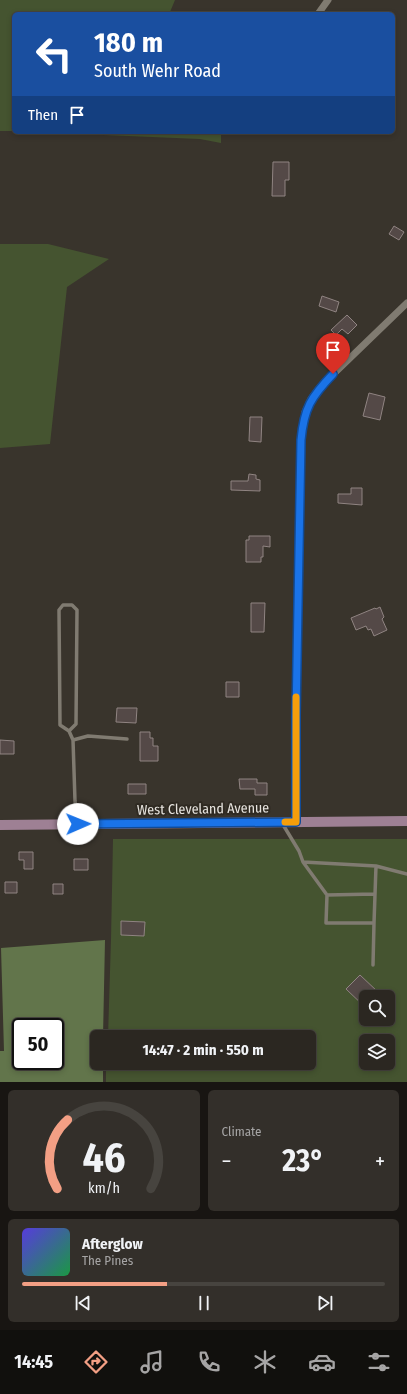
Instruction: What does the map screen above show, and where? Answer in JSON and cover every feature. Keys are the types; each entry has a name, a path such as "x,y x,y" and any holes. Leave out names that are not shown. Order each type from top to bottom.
{"main road":[{"name":"West Cleveland Avenue","path":"0,825 407,821"}],"street":[{"path":"319,12 328,0"},
{"path":"296,822 300,482 303,421 312,399 321,386 407,303"}],"lane":[{"path":"69,731 76,724 77,610 72,605 63,605 59,610 60,725 69,731 73,740 75,801 78,824"},
{"path":"73,740 88,736 127,739"},
{"path":"282,822 299,851 303,862 327,895 326,923 374,923"},
{"path":"303,862 376,866 407,874"},
{"path":"373,965 376,866"},
{"path":"327,895 375,894"}],"green space":[{"path":"0,0 175,0 170,12 12,12 12,131 0,131"},
{"path":"79,134 221,134 221,143 200,139"},
{"path":"0,244 48,244 109,259 67,287 50,444 0,448"},
{"path":"113,839 407,839 407,1082 106,1082 106,1070 316,1070 316,1030 108,1030"},
{"path":"105,940 103,1030 90,1030 90,1070 103,1070 103,1082 0,1082 0,1051 4,1051 1,948"}],"building":[{"path":"273,162 289,162 289,180 285,180 285,196 272,196"},
{"path":"394,226 404,232 399,240 389,234"},
{"path":"322,296 339,302 336,312 319,306"},
{"path":"347,315 357,325 348,334 342,329 336,335 331,330"},
{"path":"369,393 385,397 380,420 363,416"},
{"path":"250,417 262,417 261,442 249,441"},
{"path":"249,474 256,475 256,479 260,480 260,491 231,490 231,481 248,481"},
{"path":"351,488 362,488 362,505 338,503 338,494 351,494"},
{"path":"249,536 270,536 270,547 263,546 263,557 261,557 261,562 246,562 246,540 249,540"},
{"path":"251,603 265,603 264,632 251,632"},
{"path":"380,607 384,617 382,619 387,630 374,636 371,629 368,630 366,626 356,630 351,618"},
{"path":"226,682 239,682 239,697 226,697"},
{"path":"117,708 137,708 136,723 116,722"},
{"path":"140,732 150,732 150,738 153,738 153,746 158,746 158,761 140,761"},
{"path":"0,740 14,741 14,754 0,754"},
{"path":"239,779 257,779 257,783 267,783 267,795 255,795 255,789 240,789"},
{"path":"128,784 146,784 146,794 128,794"},
{"path":"19,852 33,852 33,869 24,869 24,860 19,860"},
{"path":"74,859 88,859 88,870 74,870"},
{"path":"5,882 17,882 17,893 5,893"},
{"path":"53,884 63,884 63,894 53,894"},
{"path":"121,921 145,922 144,936 121,935"},
{"path":"360,975 376,990 359,990 359,1001 346,989"}],"slow traffic":[{"path":"285,822 296,822 296,697"}],"route":[{"path":"78,824 296,822 296,716 301,440 305,412 321,386 333,374"}]}
